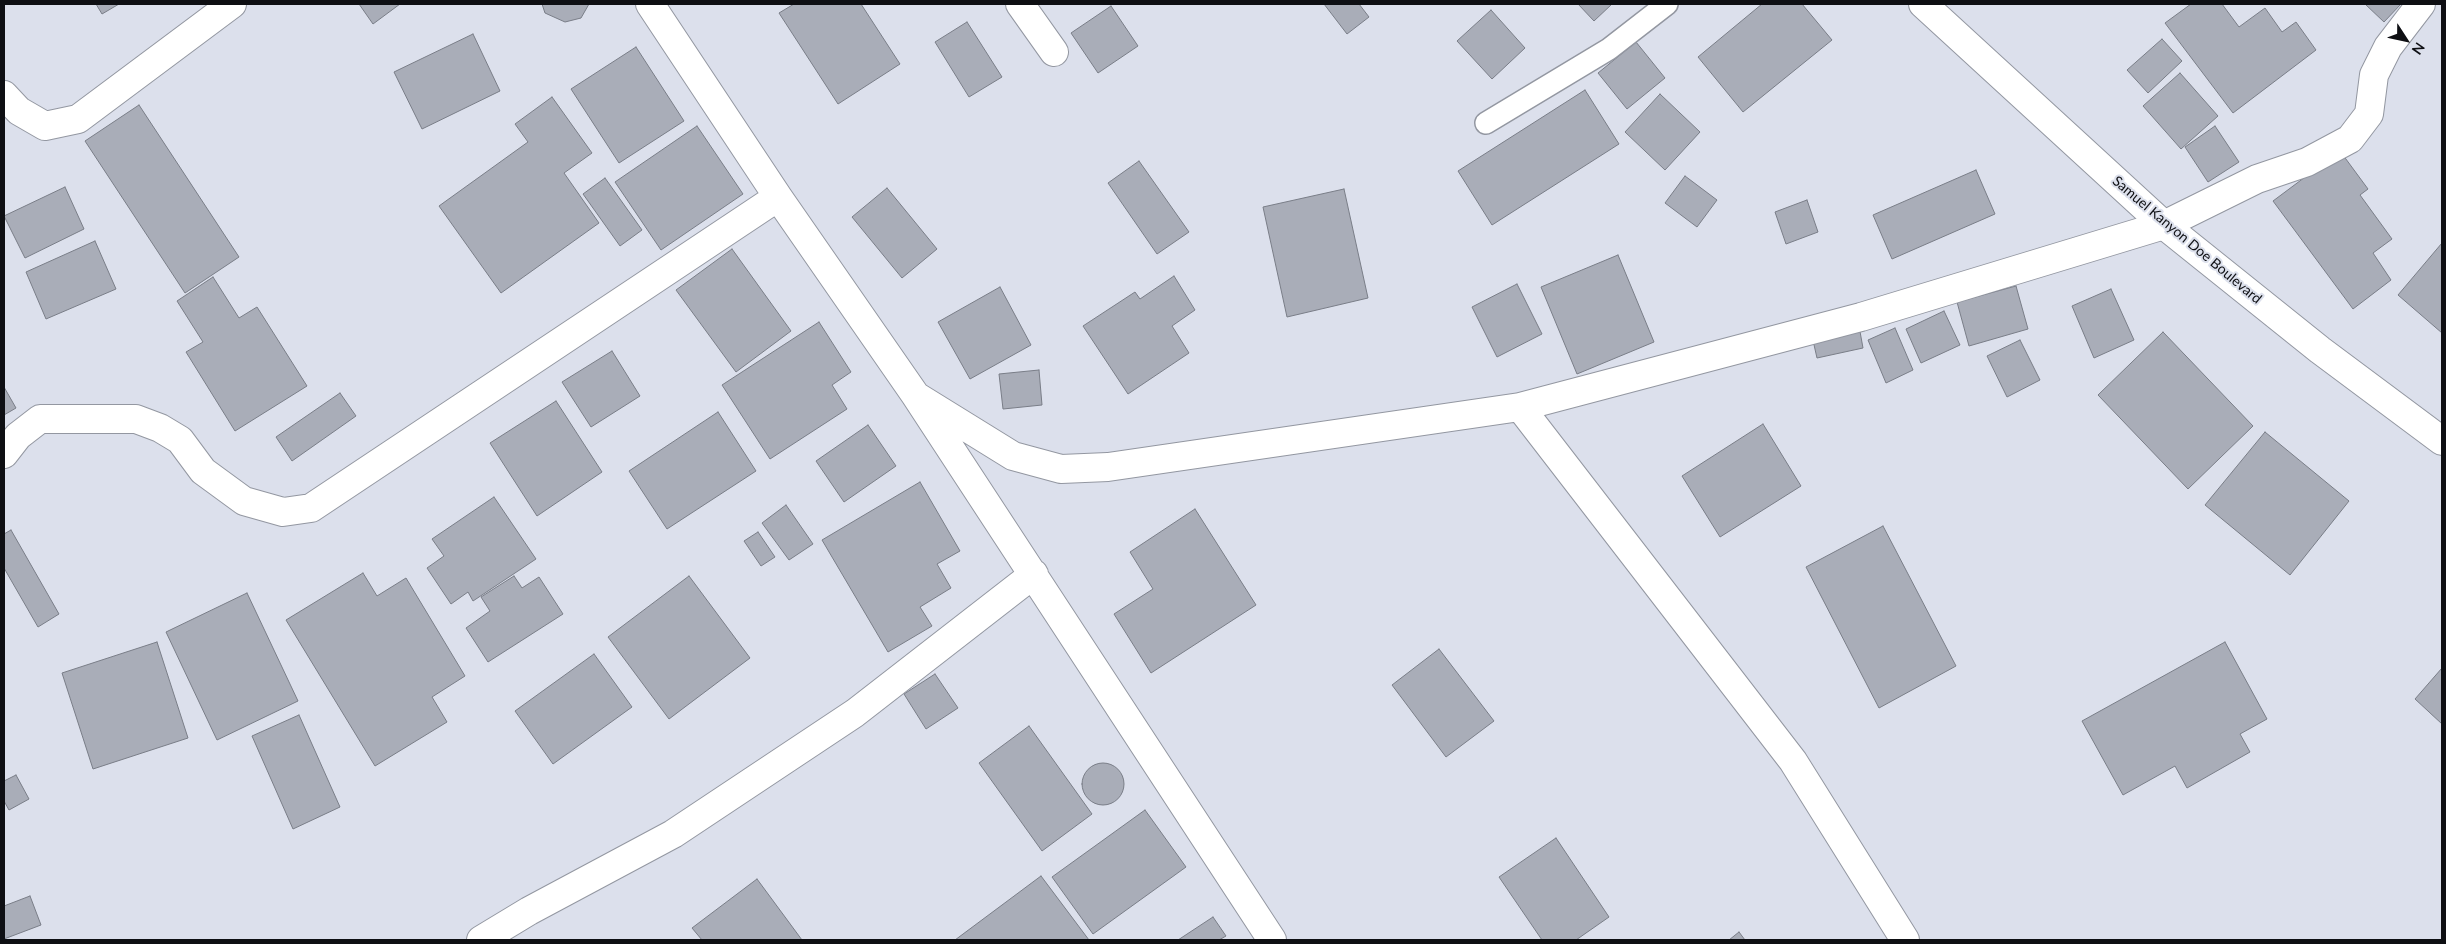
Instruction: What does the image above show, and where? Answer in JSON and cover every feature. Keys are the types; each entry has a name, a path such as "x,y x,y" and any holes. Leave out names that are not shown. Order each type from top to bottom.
{"street":[{"path":"4,94 19,111 45,126 78,118 232,4"},
{"path":"650,4 778,197 916,396 1272,940"},
{"path":"1020,4 1054,52"},
{"name":"Samuel Kanyon Doe Boulevard","path":"1922,4 2164,225 2320,350 2442,441"},
{"path":"916,396 1013,456 1061,469 1108,467 1520,407 1861,317 2164,225 2257,179 2307,162 2350,139 2369,114 2374,75 2388,47 2421,4"},
{"path":"4,454 18,436 40,420 136,420 160,428 180,440 204,471 244,500 283,512 311,508 778,197"},
{"path":"1520,407 1793,760 1905,940"},
{"path":"480,940 529,911 673,834 855,713 1034,574"}],"lane":[{"path":"1486,123 1609,49 1667,4"}],"building":[{"path":"96,4 119,4 102,14"},
{"path":"359,4 400,4 373,24"},
{"path":"542,4 589,4 581,18 565,22 545,13"},
{"path":"794,4 861,4 900,64 838,104 779,13"},
{"path":"1324,4 1359,4 1369,17 1347,34"},
{"path":"1578,4 1612,4 1594,21"},
{"path":"1762,4 1802,4 1832,40 1743,112 1698,57"},
{"path":"2191,4 2222,4 2239,27 2265,8 2282,32 2296,22 2316,50 2233,113 2165,23"},
{"path":"2365,4 2401,4 2384,22"},
{"path":"1111,6 1138,46 1098,73 1071,33"},
{"path":"1491,10 1525,48 1492,79 1457,41"},
{"path":"967,22 1002,77 969,97 935,42"},
{"path":"473,34 500,91 422,129 394,72"},
{"path":"2162,39 2182,61 2148,93 2127,70"},
{"path":"1636,42 1665,78 1627,109 1598,73"},
{"path":"636,47 684,121 619,163 571,89"},
{"path":"2180,73 2218,116 2181,149 2143,106"},
{"path":"1585,90 1619,144 1492,225 1458,171"},
{"path":"1660,94 1700,132 1665,170 1625,132"},
{"path":"552,97 592,153 564,173 599,223 501,293 439,206 528,142 515,124"},
{"path":"139,105 239,257 185,293 85,141"},
{"path":"697,126 743,194 661,250 615,182"},
{"path":"2215,126 2239,162 2208,182 2185,147"},
{"path":"2340,151 2368,189 2360,195 2392,239 2373,253 2391,280 2353,309 2273,201"},
{"path":"1139,161 1189,232 1157,254 1108,183"},
{"path":"1976,170 1995,214 1892,259 1873,215"},
{"path":"1685,176 1717,200 1697,227 1665,203"},
{"path":"605,178 642,230 620,246 583,194"},
{"path":"65,187 84,229 25,258 4,216"},
{"path":"887,188 937,249 902,278 852,217"},
{"path":"1344,189 1368,298 1287,317 1263,207"},
{"path":"1807,200 1818,232 1786,244 1775,212"},
{"path":"95,241 116,289 46,319 26,272"},
{"path":"2442,243 2442,333 2398,295"},
{"path":"732,249 791,331 736,372 676,290"},
{"path":"1618,255 1654,342 1577,374 1541,287"},
{"path":"1174,276 1195,310 1172,326 1189,353 1128,394 1083,326 1135,292 1140,299"},
{"path":"213,277 239,318 257,307 307,386 235,431 186,352 203,342 177,301"},
{"path":"1517,284 1542,334 1497,357 1472,307"},
{"path":"2016,286 2028,329 1969,346 1957,302"},
{"path":"1000,287 1031,345 970,379 938,322"},
{"path":"2111,289 2134,340 2094,358 2072,306"},
{"path":"1944,311 1960,345 1921,363 1906,329"},
{"path":"819,322 851,372 832,385 847,409 770,459 722,385"},
{"path":"1859,326 1863,348 1817,358 1812,336"},
{"path":"1895,328 1913,370 1886,383 1868,340"},
{"path":"2163,332 2253,426 2188,489 2098,395"},
{"path":"2020,340 2040,380 2007,397 1987,356"},
{"path":"612,351 640,396 591,427 562,382"},
{"path":"1039,370 1042,405 1003,409 999,374"},
{"path":"4,387 16,408 4,415"},
{"path":"340,393 356,416 292,461 276,437"},
{"path":"556,401 602,472 537,516 490,443"},
{"path":"718,412 756,471 667,529 629,471"},
{"path":"1763,424 1801,486 1720,537 1682,476"},
{"path":"868,425 896,466 844,502 816,461"},
{"path":"2265,432 2349,501 2290,575 2205,505"},
{"path":"920,482 960,551 937,564 951,588 920,607 932,626 888,652 822,540"},
{"path":"494,497 536,559 473,601 468,592 451,604 427,568 444,556 432,539"},
{"path":"786,505 813,544 789,560 762,523"},
{"path":"1195,509 1256,605 1151,673 1114,614 1153,589 1130,552"},
{"path":"1883,526 1956,666 1879,708 1806,567"},
{"path":"11,530 59,614 38,627 4,568 4,534"},
{"path":"758,532 775,557 761,566 744,541"},
{"path":"363,573 377,596 406,578 465,676 432,697 447,722 375,766 286,620"},
{"path":"514,576 522,588 539,577 563,614 488,662 466,628 490,611 481,597"},
{"path":"689,576 750,658 669,719 608,637"},
{"path":"247,593 298,701 217,740 166,632"},
{"path":"157,642 188,738 93,769 62,673"},
{"path":"2225,642 2267,719 2240,734 2250,752 2187,788 2175,766 2123,795 2082,721"},
{"path":"1439,649 1494,721 1446,757 1392,685"},
{"path":"594,654 632,707 553,764 515,711"},
{"path":"2442,668 2442,724 2415,699"},
{"path":"935,674 958,708 926,729 904,694"},
{"path":"299,715 340,807 293,829 252,736"},
{"path":"1029,726 1092,814 1042,851 979,763"},
{"path":"1107,763 1115,766 1121,772 1124,784 1121,796 1115,802 1099,805 1091,802 1085,796 1082,780 1085,772 1091,766"},
{"path":"16,775 29,799 9,810 4,801 4,781"},
{"path":"1145,810 1186,867 1093,934 1052,877"},
{"path":"1556,838 1609,917 1576,940 1542,940 1499,877"},
{"path":"1041,876 1089,940 955,940"},
{"path":"757,879 802,940 702,940 692,928"},
{"path":"30,896 41,925 4,939 4,906"},
{"path":"1213,917 1226,936 1219,940 1178,940"},
{"path":"1739,932 1745,940 1729,940"}]}
